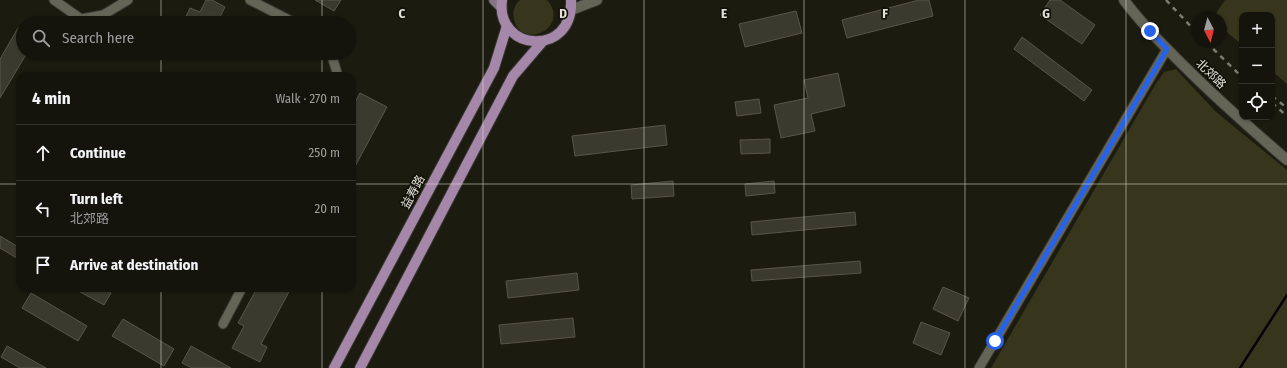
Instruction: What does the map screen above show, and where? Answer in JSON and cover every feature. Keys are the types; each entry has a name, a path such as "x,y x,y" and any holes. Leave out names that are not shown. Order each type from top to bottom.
{"main road":[{"path":"499,2 507,26 514,34 533,42 543,41 554,37 562,30 568,21 571,5"},
{"name":"益寿路","path":"334,368 494,68 507,26"},
{"path":"360,368 513,76 543,41"}],"street":[{"path":"54,0 77,16"},
{"path":"98,16 103,15 128,0"},
{"path":"250,0 281,16"},
{"path":"571,5 597,0"},
{"name":"北郊路","path":"1124,0 1167,49 1236,116 1287,160"},
{"path":"979,368 1167,49"},
{"path":"332,60 337,72"},
{"path":"223,324 240,292"}],"shaded area":[{"path":"520,0 547,0 553,10 553,19 543,32 526,34 519,29 513,15 514,9"},
{"path":"1225,0 1287,0 1287,84 1275,74 1275,12 1239,12 1239,42 1227,32 1227,12 1217,12"},
{"path":"1176,69 1215,111 1287,170 1287,368 991,368 1155,85 1164,72"}],"building":[{"path":"206,0 212,0 225,7 220,16 186,16 190,8 200,12"},
{"path":"315,0 341,0 334,11"},
{"path":"919,0 929,0 933,16 847,38 842,20"},
{"path":"1050,0 1060,0 1095,25 1082,44 1040,15"},
{"path":"796,11 802,33 745,47 739,24"},
{"path":"16,31 16,60 23,60 0,98 0,59"},
{"path":"1022,37 1092,90 1084,101 1014,49"},
{"path":"838,73 845,106 811,114 815,131 781,138 774,105 808,98 804,80"},
{"path":"360,93 387,107 356,165 356,100"},
{"path":"759,99 761,113 737,116 735,102"},
{"path":"665,125 667,145 575,156 572,136"},
{"path":"770,139 770,153 741,154 740,140"},
{"path":"673,181 674,196 632,199 631,185"},
{"path":"774,181 775,193 746,196 745,184"},
{"path":"855,212 856,225 752,235 751,222"},
{"path":"0,236 16,246 16,258 0,248"},
{"path":"860,261 861,273 752,281 751,270"},
{"path":"577,273 579,290 508,298 506,281"},
{"path":"943,287 969,298 958,321 933,309"},
{"path":"80,292 109,292 111,293 104,305"},
{"path":"255,292 289,292 261,344 267,347 260,362 232,348 244,326 238,323"},
{"path":"31,293 87,326 78,341 22,308"},
{"path":"573,318 575,337 501,344 499,325"},
{"path":"123,319 174,349 164,366 112,336"},
{"path":"921,322 950,333 941,355 913,343"},
{"path":"7,346 46,368 20,368 1,357"},
{"path":"191,346 231,368 192,368 182,363"}],"waterway":[{"path":"1240,368 1287,295"}],"railway":[{"path":"1166,0 1191,27"},
{"path":"1212,48 1239,74"},
{"path":"1275,98 1287,108"},
{"path":"1275,106 1287,116"}],"route":[{"path":"995,341 1167,49 1150,31"}]}
